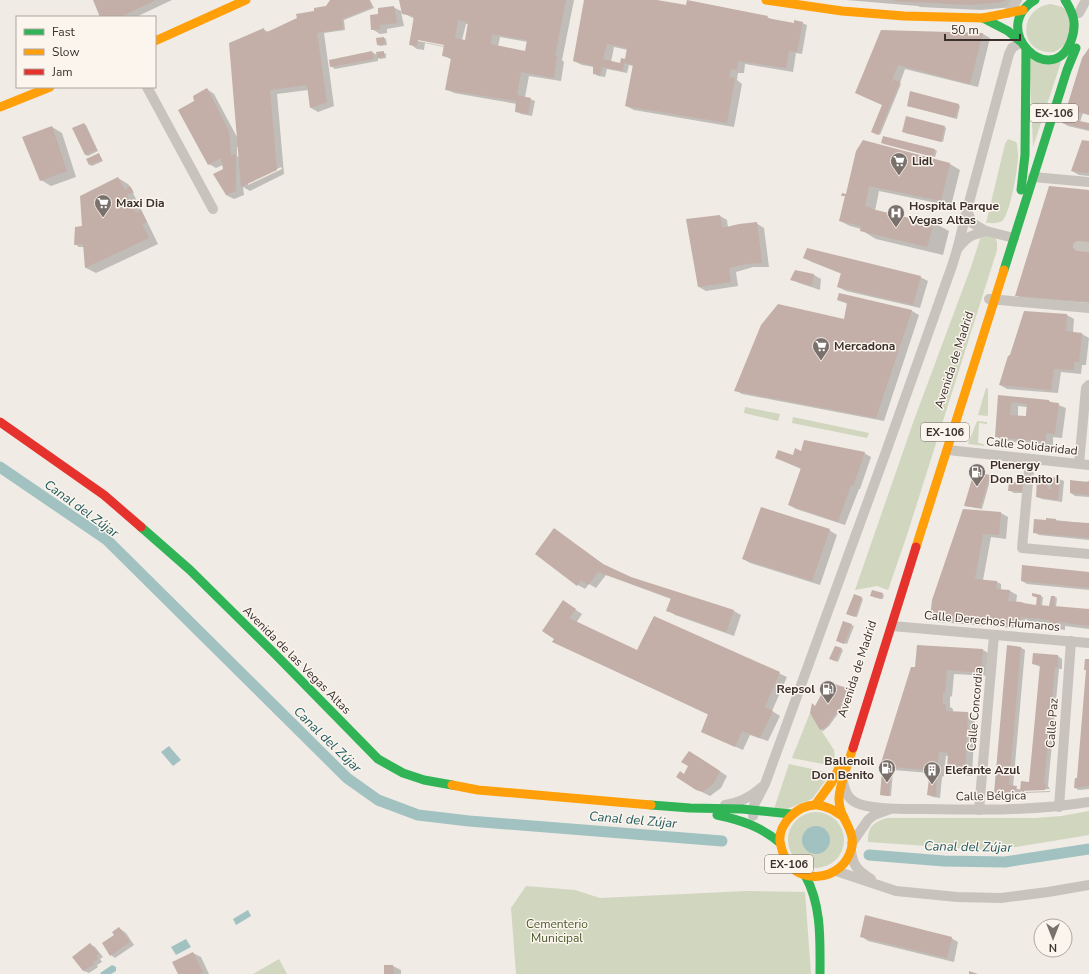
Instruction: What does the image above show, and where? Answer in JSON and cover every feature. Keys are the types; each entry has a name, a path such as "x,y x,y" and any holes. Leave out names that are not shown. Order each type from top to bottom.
{"main road":[{"path":"156,41 246,0"},
{"path":"766,0 842,11 904,16 983,18 1008,13 1028,4"},
{"path":"1065,0 1084,15"},
{"name":"Avenida de Madrid","path":"1010,238 1025,169 1026,149 1024,71 1022,44 1018,26 1020,18 1028,4"},
{"name":"Avenida de Madrid","path":"816,804 832,782 843,754 1010,238 1033,177 1067,70 1082,36 1084,15"},
{"path":"983,18 1002,27 1022,44 1033,56 1041,59 1060,59 1069,55 1076,48"},
{"path":"0,107 48,88"},
{"name":"Avenida de Madrid","path":"843,779 948,450 991,299"},
{"name":"Avenida de las Vegas Altas","path":"0,422 104,495 190,570 378,759 403,773 417,778 478,790 690,808"},
{"name":"EX-106","path":"818,911 824,888 834,872 845,862 852,847 852,834 839,804 839,793 843,779"},
{"path":"690,808 754,810 791,814 807,805 816,804 831,808 844,817"},
{"path":"690,808 752,824 773,836 780,843"},
{"name":"EX-106","path":"791,814 782,827 780,843 782,853 787,863 795,870 805,875 814,877 823,876 834,872"},
{"name":"EX-106","path":"805,875 810,882 818,911 820,974"}],"street":[{"path":"1008,13 1018,0"},
{"path":"1084,15 1085,1"},
{"path":"1002,27 1009,54"},
{"path":"752,824 754,805 765,784 888,449 957,250 1009,54 1012,48 1022,44"},
{"path":"148,88 214,209"},
{"path":"1033,177 1089,182"},
{"path":"967,210 972,223 986,231 1010,238"},
{"path":"957,250 965,239 971,235 986,231"},
{"path":"1078,246 1089,246"},
{"path":"991,299 1089,308"},
{"path":"1084,464 1086,388 1089,385"},
{"name":"Calle Solidaridad","path":"948,450 1030,460 1084,464"},
{"path":"1030,460 1022,548 1089,554"},
{"name":"Calle Derechos Humanos","path":"892,626 1089,643"},
{"name":"Calle Concordia","path":"979,810 994,635"},
{"name":"Calle Paz","path":"1059,807 1072,641"},
{"path":"843,779 847,794 853,802 892,809"},
{"path":"690,808 732,804 754,794 765,784"},
{"path":"765,784 764,807 766,811"},
{"name":"Calle Bélgica","path":"892,809 1013,810 1059,807 1089,802"},
{"path":"884,888 869,879 856,868 852,862 852,847 868,820 874,815 892,809"},
{"path":"834,872 884,888 908,893 980,898 1026,895 1089,885"}],"green space":[{"path":"1051,4 1062,7 1067,11 1073,37 1055,52 1047,52 1037,49 1031,43 1027,36 1026,28 1029,19 1034,12 1041,7"},
{"path":"1029,56 1061,62 1033,147"},
{"path":"1008,139 1016,142 1018,154 1017,170 1011,201 1002,221 996,223 986,223 1005,144"},
{"path":"987,235 995,237 997,242 997,250 907,535 888,590 877,586 855,590 914,420 971,267 981,236"},
{"path":"986,388 988,389 988,416 978,415"},
{"path":"745,407 780,414 778,421 744,413"},
{"path":"793,417 869,433 867,438 792,423"},
{"path":"977,421 987,422 987,424 979,423 978,443 985,446 968,444"},
{"path":"810,713 834,750 835,760 833,766 792,758"},
{"path":"789,764 831,773 812,799 787,809 774,809"},
{"path":"1089,811 1089,835 1016,847 986,850 868,842 870,829 872,826 887,818 1035,818 1061,816"},
{"path":"810,812 822,812 832,816 840,824 844,834 844,846 840,856 832,864 822,868 810,868 800,864 792,856 788,846 788,834 792,824 800,816"},
{"name":"Cementerio Municipal","path":"526,886 575,890 600,898 747,891 805,892 811,974 516,974 511,908"},
{"path":"279,959 287,974 253,974"}],"water":[{"path":"169,746 181,760 173,766 161,752"},
{"path":"816,826 826,830 830,840 826,850 816,854 806,850 802,840 806,830"},
{"path":"248,910 251,916 236,925 233,919"},
{"path":"186,939 191,947 176,955 171,947"},
{"path":"112,965 116,967 116,971 111,974 100,973"}],"building":[{"path":"93,0 156,0 122,16 100,16"},
{"path":"330,0 369,0 372,7 342,19 343,29 317,33 327,102 310,108 307,85 270,90 277,170 241,187 229,43 264,28 265,33 297,18 296,14 314,11 314,8 326,6"},
{"path":"399,0 566,0 555,56 557,56 554,78 521,72 517,95 531,98 528,114 515,112 516,101 445,90 451,58 442,56 444,45 418,40 417,46 409,45 414,16 402,14","holes":["458,20 468,22 465,40 455,38","492,34 527,40 525,51 491,44"]},
{"path":"584,0 657,0 686,5 687,0 768,16 767,18 794,23 794,20 803,22 797,52 789,51 786,68 738,61 737,70 731,69 729,77 735,78 727,123 625,106 633,65 624,63 623,71 602,67 600,75 593,74 593,66 573,61","holes":["607,44 627,48 625,59 621,58 620,63 603,59"]},
{"path":"894,0 1006,0 1002,2 970,5"},
{"path":"394,6 397,23 380,25 380,29 371,30 370,15 378,14 378,8"},
{"path":"881,30 983,33 970,84 898,65 887,92 893,79 900,82 878,135 871,132 882,105 855,93"},
{"path":"384,37 385,44 377,45 376,38"},
{"path":"1089,48 1089,115 1078,112 1075,120 1089,123 1089,130 1062,123 1082,58"},
{"path":"372,51 374,59 330,67 329,60"},
{"path":"384,51 384,57 377,58 376,52"},
{"path":"207,88 229,131 231,155 236,154 236,191 226,195 213,174 223,169 221,158 208,165 178,110 194,101 193,96"},
{"path":"910,91 959,104 955,118 907,106"},
{"path":"906,116 945,126 941,142 902,132"},
{"path":"84,123 97,150 85,155 72,128"},
{"path":"52,126 67,171 40,181 22,137"},
{"path":"883,136 935,149 933,157 881,143"},
{"name":"Lidl","path":"863,140 950,163 941,201 869,186 865,206 905,217 934,222 927,247 860,231 861,226 839,221 845,196 841,196 842,193 846,194 856,151"},
{"path":"1082,140 1089,141 1089,173 1071,171"},
{"path":"99,153 102,160 89,165 86,159"},
{"path":"118,177 125,190 130,186 133,192 127,195 136,213 141,210 147,222 142,224 149,238 85,268 83,244 74,245 75,227 82,226 80,196"},
{"path":"1049,186 1089,190 1089,302 1015,296"},
{"path":"720,215 722,228 757,222 762,263 745,264 729,268 731,282 698,287 686,219"},
{"path":"807,248 921,276 913,305 837,287 841,273 803,258"},
{"path":"795,270 814,274 812,286 790,280"},
{"name":"Mercadona","path":"839,293 912,310 876,418 734,391 761,325 778,304 844,319 847,303 837,300"},
{"path":"1024,311 1067,314 1066,331 1082,333 1079,362 1074,362 1074,370 1054,369 1051,390 999,385"},
{"path":"998,395 1049,400 1049,402 1059,403 1055,434 1046,433 1046,442 995,437","holes":["1011,402 1027,404 1026,416 1010,415"]},
{"path":"804,440 865,452 838,522 788,505 801,468 775,458 778,450 793,455 795,448 801,451"},
{"path":"974,472 990,475 980,508 964,506"},
{"path":"1048,477 1060,478 1058,500 1036,497 1037,479 1048,480","holes":["1048,480 1051,480 1051,489 1047,489"]},
{"path":"1070,480 1089,481 1089,495 1070,493"},
{"path":"1009,482 1024,483 1023,491 1008,491"},
{"path":"761,507 830,529 812,581 742,559"},
{"path":"963,509 1001,512 999,535 983,534 975,579 997,581 996,589 1010,590 1008,601 1036,605 1037,597 1032,596 1032,593 1041,595 1040,605 1049,606 1051,596 1055,596 1054,606 1089,609 1089,626 1058,622 1057,626 1049,625 1049,620 1021,617 1020,622 1007,621 1006,625 930,618 932,600"},
{"path":"1046,518 1056,519 1056,521 1089,523 1089,538 1033,533 1034,519 1046,520"},
{"path":"554,528 603,564 631,577 734,610 726,632 666,611 671,598 598,572 588,585 581,580 577,586 535,554"},
{"path":"1022,565 1089,572 1089,588 1021,581"},
{"path":"872,590 883,593 881,599 870,596"},
{"path":"854,594 862,597 855,617 846,614"},
{"path":"563,600 576,609 569,618 637,650 654,616 780,672 765,707 773,711 760,738 742,731 735,747 701,732 708,714 552,642 554,639 542,631"},
{"path":"843,621 852,624 844,644 836,641"},
{"path":"917,645 983,649 981,673 947,670 945,692 943,693 943,704 946,704 946,711 968,712 965,772 947,771 948,753 939,752 937,771 939,771 939,774 937,774 936,796 927,795 930,770 891,767 889,796 880,795 882,771 880,766 911,667 915,667"},
{"path":"1007,645 1021,647 1009,785 1017,786 1015,793 1007,794 994,793"},
{"path":"835,646 842,648 836,661 829,659"},
{"path":"1033,653 1058,655 1058,667 1055,667 1044,783 1046,784 1045,790 1020,791 1021,781 1029,782 1040,665 1032,664"},
{"path":"1085,659 1089,659 1089,786 1074,788 1075,778 1077,778 1086,670 1084,670"},
{"name":"Repsol","path":"825,681 847,688 840,707 827,726 820,730 810,713 812,703 815,706 821,695"},
{"path":"689,751 720,771 714,783 703,792 696,790 676,777 680,771 684,774 688,766 681,762"},
{"path":"865,915 952,937 947,958 860,937"},
{"path":"119,927 130,942 110,956 102,943 114,935 112,932"},
{"path":"90,943 99,954 96,956 98,959 93,962 94,964 83,971 72,957"},
{"path":"193,952 203,972 201,974 178,974 172,962"},
{"path":"384,965 393,965 394,974 384,974"},
{"path":"969,971 978,974 969,974"}],"waterway":[{"name":"Canal del Zújar","path":"0,467 107,540 347,778 378,800 418,815 469,821 722,841"},
{"name":"Canal del Zújar","path":"869,855 944,861 1005,862 1089,849"}],"traffic: fast":[{"path":"1035,0 1022,12 1018,26 1020,39 1028,50 1039,58 1051,60 1062,55 1073,35 1074,20 1071,10 1065,0"},
{"path":"983,18 1008,31 1020,41"},
{"path":"1004,270 1067,70 1076,48"},
{"path":"1021,190 1025,155 1026,49"},
{"path":"141,527 190,570 378,759 403,773 424,780 452,785"},
{"path":"651,805 690,808 742,809 791,814"},
{"path":"717,815 734,819 758,828 780,843"},
{"path":"805,875 815,899 819,923 820,974"}],"traffic: slow":[{"path":"156,41 246,0"},
{"path":"766,0 842,11 904,16 983,18 1023,10"},
{"path":"0,107 48,88"},
{"path":"916,547 1004,270"},
{"path":"844,817 841,815 838,813 828,808 817,805 803,808 791,816 782,828 780,835 782,850 790,865 796,871 804,875 821,876 837,870 847,859 851,850 852,841 849,827 845,821 842,814 839,798 843,779 853,748"},
{"path":"816,804 832,782 839,768"},
{"path":"452,785 478,790 651,805"}],"traffic: jam":[{"path":"0,422 104,495 141,527"},
{"path":"853,748 916,547"}],"place":[{"name":"Lidl","path":"899,176"},
{"name":"Maxi Dia","path":"103,218"},
{"name":"Hospital Parque Vegas Altas","path":"896,228"},
{"name":"Mercadona","path":"821,361"},
{"name":"Plenergy Don Benito I","path":"977,487"},
{"name":"Repsol","path":"828,704"},
{"name":"Ballenoil Don Benito","path":"887,783"},
{"name":"Elefante Azul","path":"932,785"}]}
